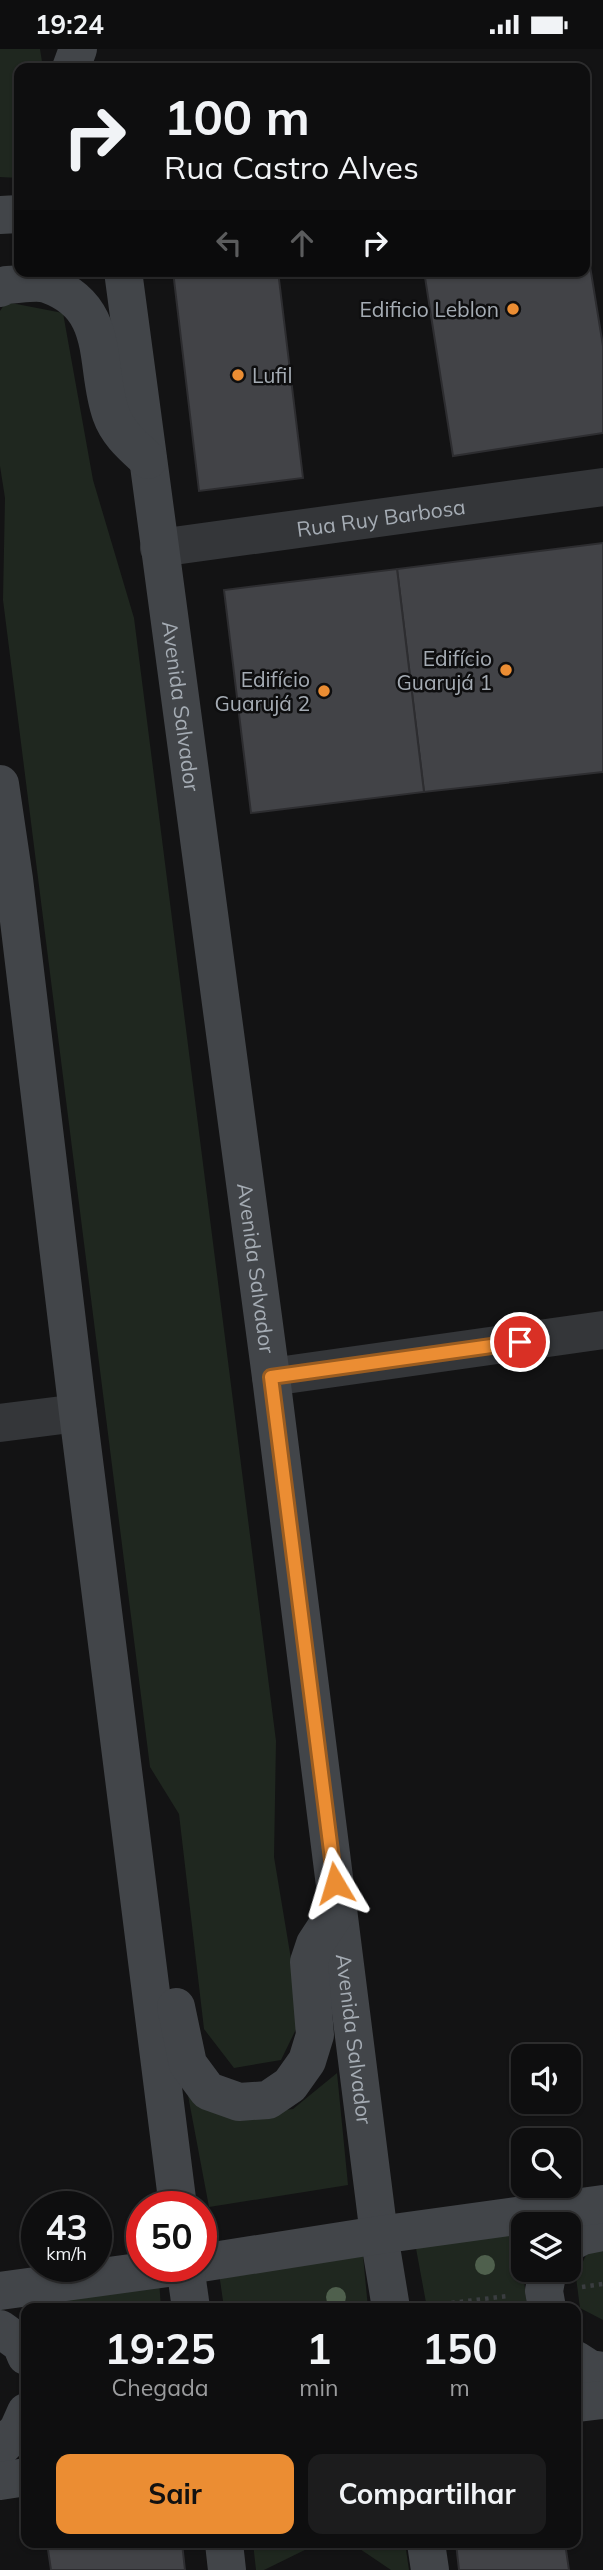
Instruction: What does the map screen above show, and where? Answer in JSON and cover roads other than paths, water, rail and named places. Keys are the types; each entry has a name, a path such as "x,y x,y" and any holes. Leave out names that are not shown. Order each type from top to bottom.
{"main road":[{"name":"Avenida Salvador","path":"124,277 271,1377 379,2235 390,2303"},
{"path":"0,288 6,285 47,284 77,301 98,336 111,413 121,435 148,460"},
{"path":"0,784 176,2191"},
{"path":"146,1948 164,1967 172,1987 188,2064 208,2091 239,2102 268,2100 290,2085 307,2061 315,2035 309,1962 315,1944 338,1909"},
{"path":"217,2260 603,2204"},
{"path":"581,2237 603,2232"},
{"path":"0,2291 126,2274"},
{"path":"187,2282 190,2303"},
{"path":"546,2282 546,2303"},
{"path":"0,2329 21,2344"},
{"path":"581,2363 590,2369 603,2371"},
{"path":"581,2402 603,2400"},
{"path":"0,2448 21,2423"},
{"path":"0,2481 21,2478"},
{"path":"225,2548 227,2570"},
{"path":"427,2548 430,2570"}],"street":[{"name":"Rua Ruy Barbosa","path":"159,548 603,487"},
{"path":"271,1377 603,1330"},
{"path":"0,1423 78,1413"}],"place":[{"name":"Edificio Leblon","path":"513,309"},
{"name":"Lufil","path":"238,375"},
{"name":"Edifício Guarujá 1","path":"506,670"},
{"name":"Edifício Guarujá 2","path":"324,691"}]}
